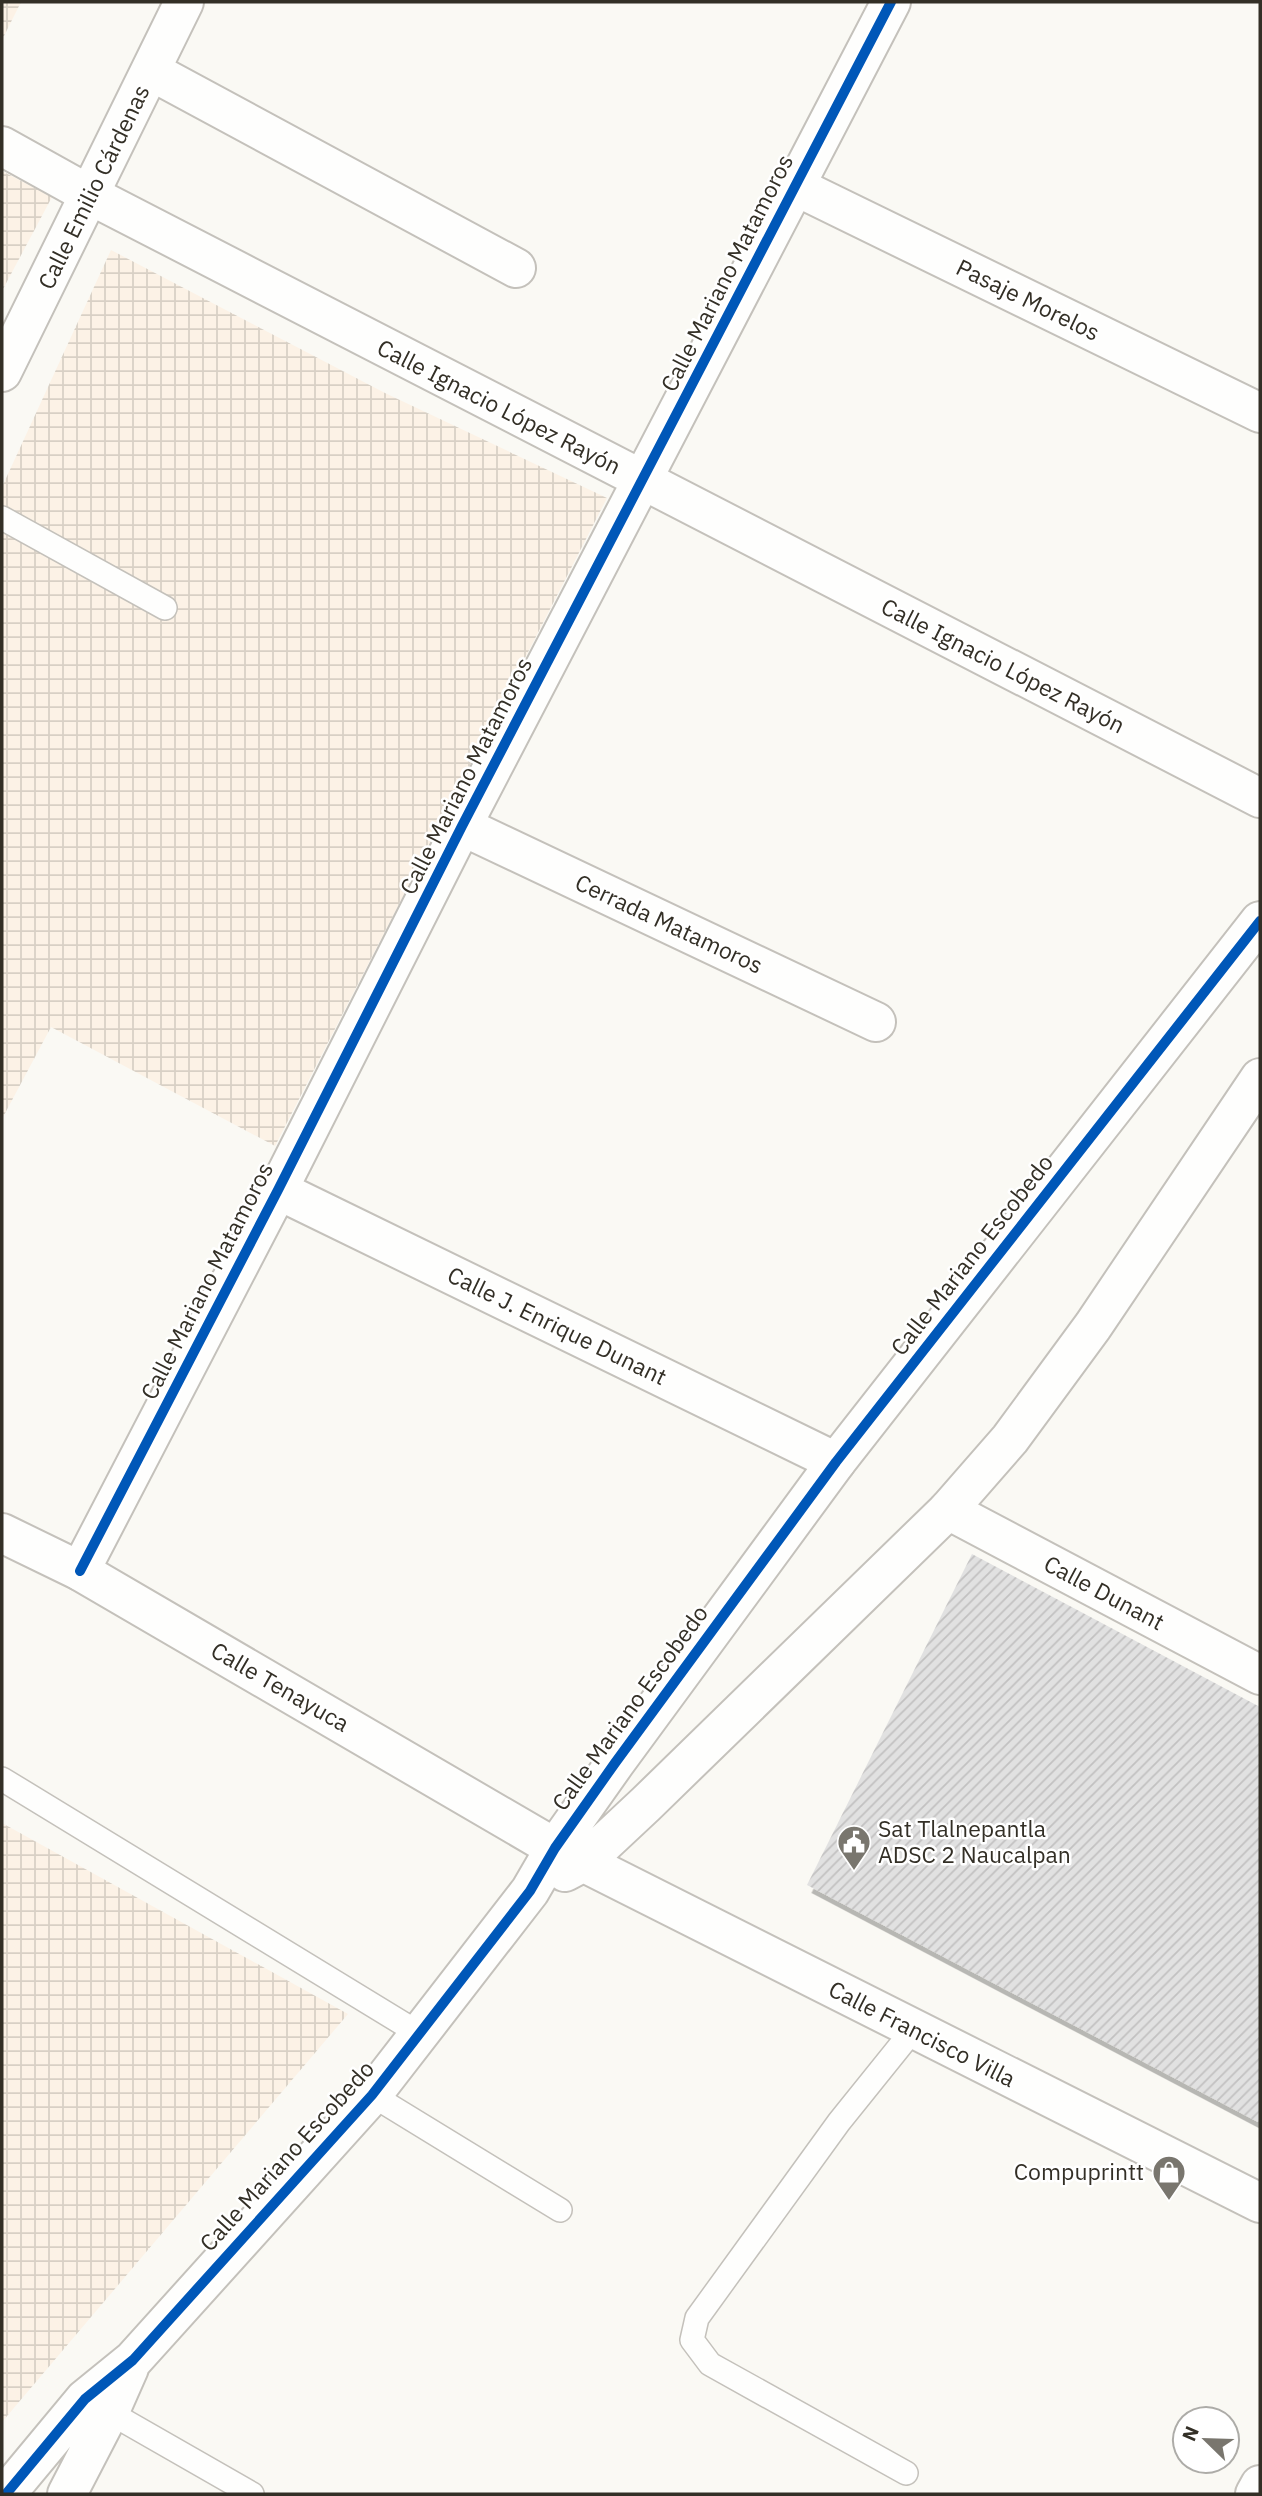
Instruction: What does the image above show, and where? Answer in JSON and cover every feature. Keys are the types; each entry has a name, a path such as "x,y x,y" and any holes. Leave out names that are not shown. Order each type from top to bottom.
{"street":[{"name":"Calle Emilio Cárdenas","path":"2,372 184,2"},
{"name":"Calle Mariano Matamoros","path":"80,1571 891,2"},
{"path":"151,71 516,268"},
{"name":"Calle Ignacio López Rayón","path":"2,146 90,195 1260,798"},
{"name":"Pasaje Morelos","path":"795,186 1260,413"},
{"name":"Cerrada Matamoros","path":"463,826 876,1022"},
{"name":"Calle Mariano Escobedo","path":"569,1855 836,1462 1260,921"},
{"name":"Calle Mariano Escobedo","path":"6,2494 97,2405 132,2360 372,2095 530,1891 948,1510 1010,1438 1093,1326 1260,1078"},
{"name":"Calle J. Enrique Dunant","path":"278,1190 836,1462"},
{"name":"Calle Dunant","path":"948,1510 1260,1675"},
{"name":"Calle Tenayuca","path":"2,1533 80,1571 569,1855"},
{"name":"Calle Francisco Villa","path":"569,1855 1260,2203"},
{"path":"67,2494 97,2405"},
{"path":"1255,2494 1260,2485"}],"lane":[{"path":"2,518 165,608"},
{"path":"2,1779 420,2034"},
{"path":"906,2473 710,2364 692,2340 697,2318 839,2122 913,2030"},
{"path":"372,2095 560,2210"},
{"path":"97,2405 252,2494"}],"shaded area":[{"path":"2,2 21,2 2,40"},
{"path":"2,171 52,197 2,291"},
{"path":"111,250 385,393 607,498 275,1146 51,1027 2,1119 2,487"},
{"path":"2,1823 348,2014 2,2422"}],"building":[{"path":"972,1554 1260,1707 1258,2122 807,1885"}],"cycle path":[{"path":"80,1571 278,1190 462,826 891,2"},
{"path":"6,2494 85,2399 133,2360 372,2095 530,1891 555,1848 615,1763 836,1462 1260,921"}],"place":[{"name":"Sat Tlalnepantla ADSC 2 Naucalpan","path":"854,1872"},
{"name":"Compuprintt","path":"1169,2202"}]}
